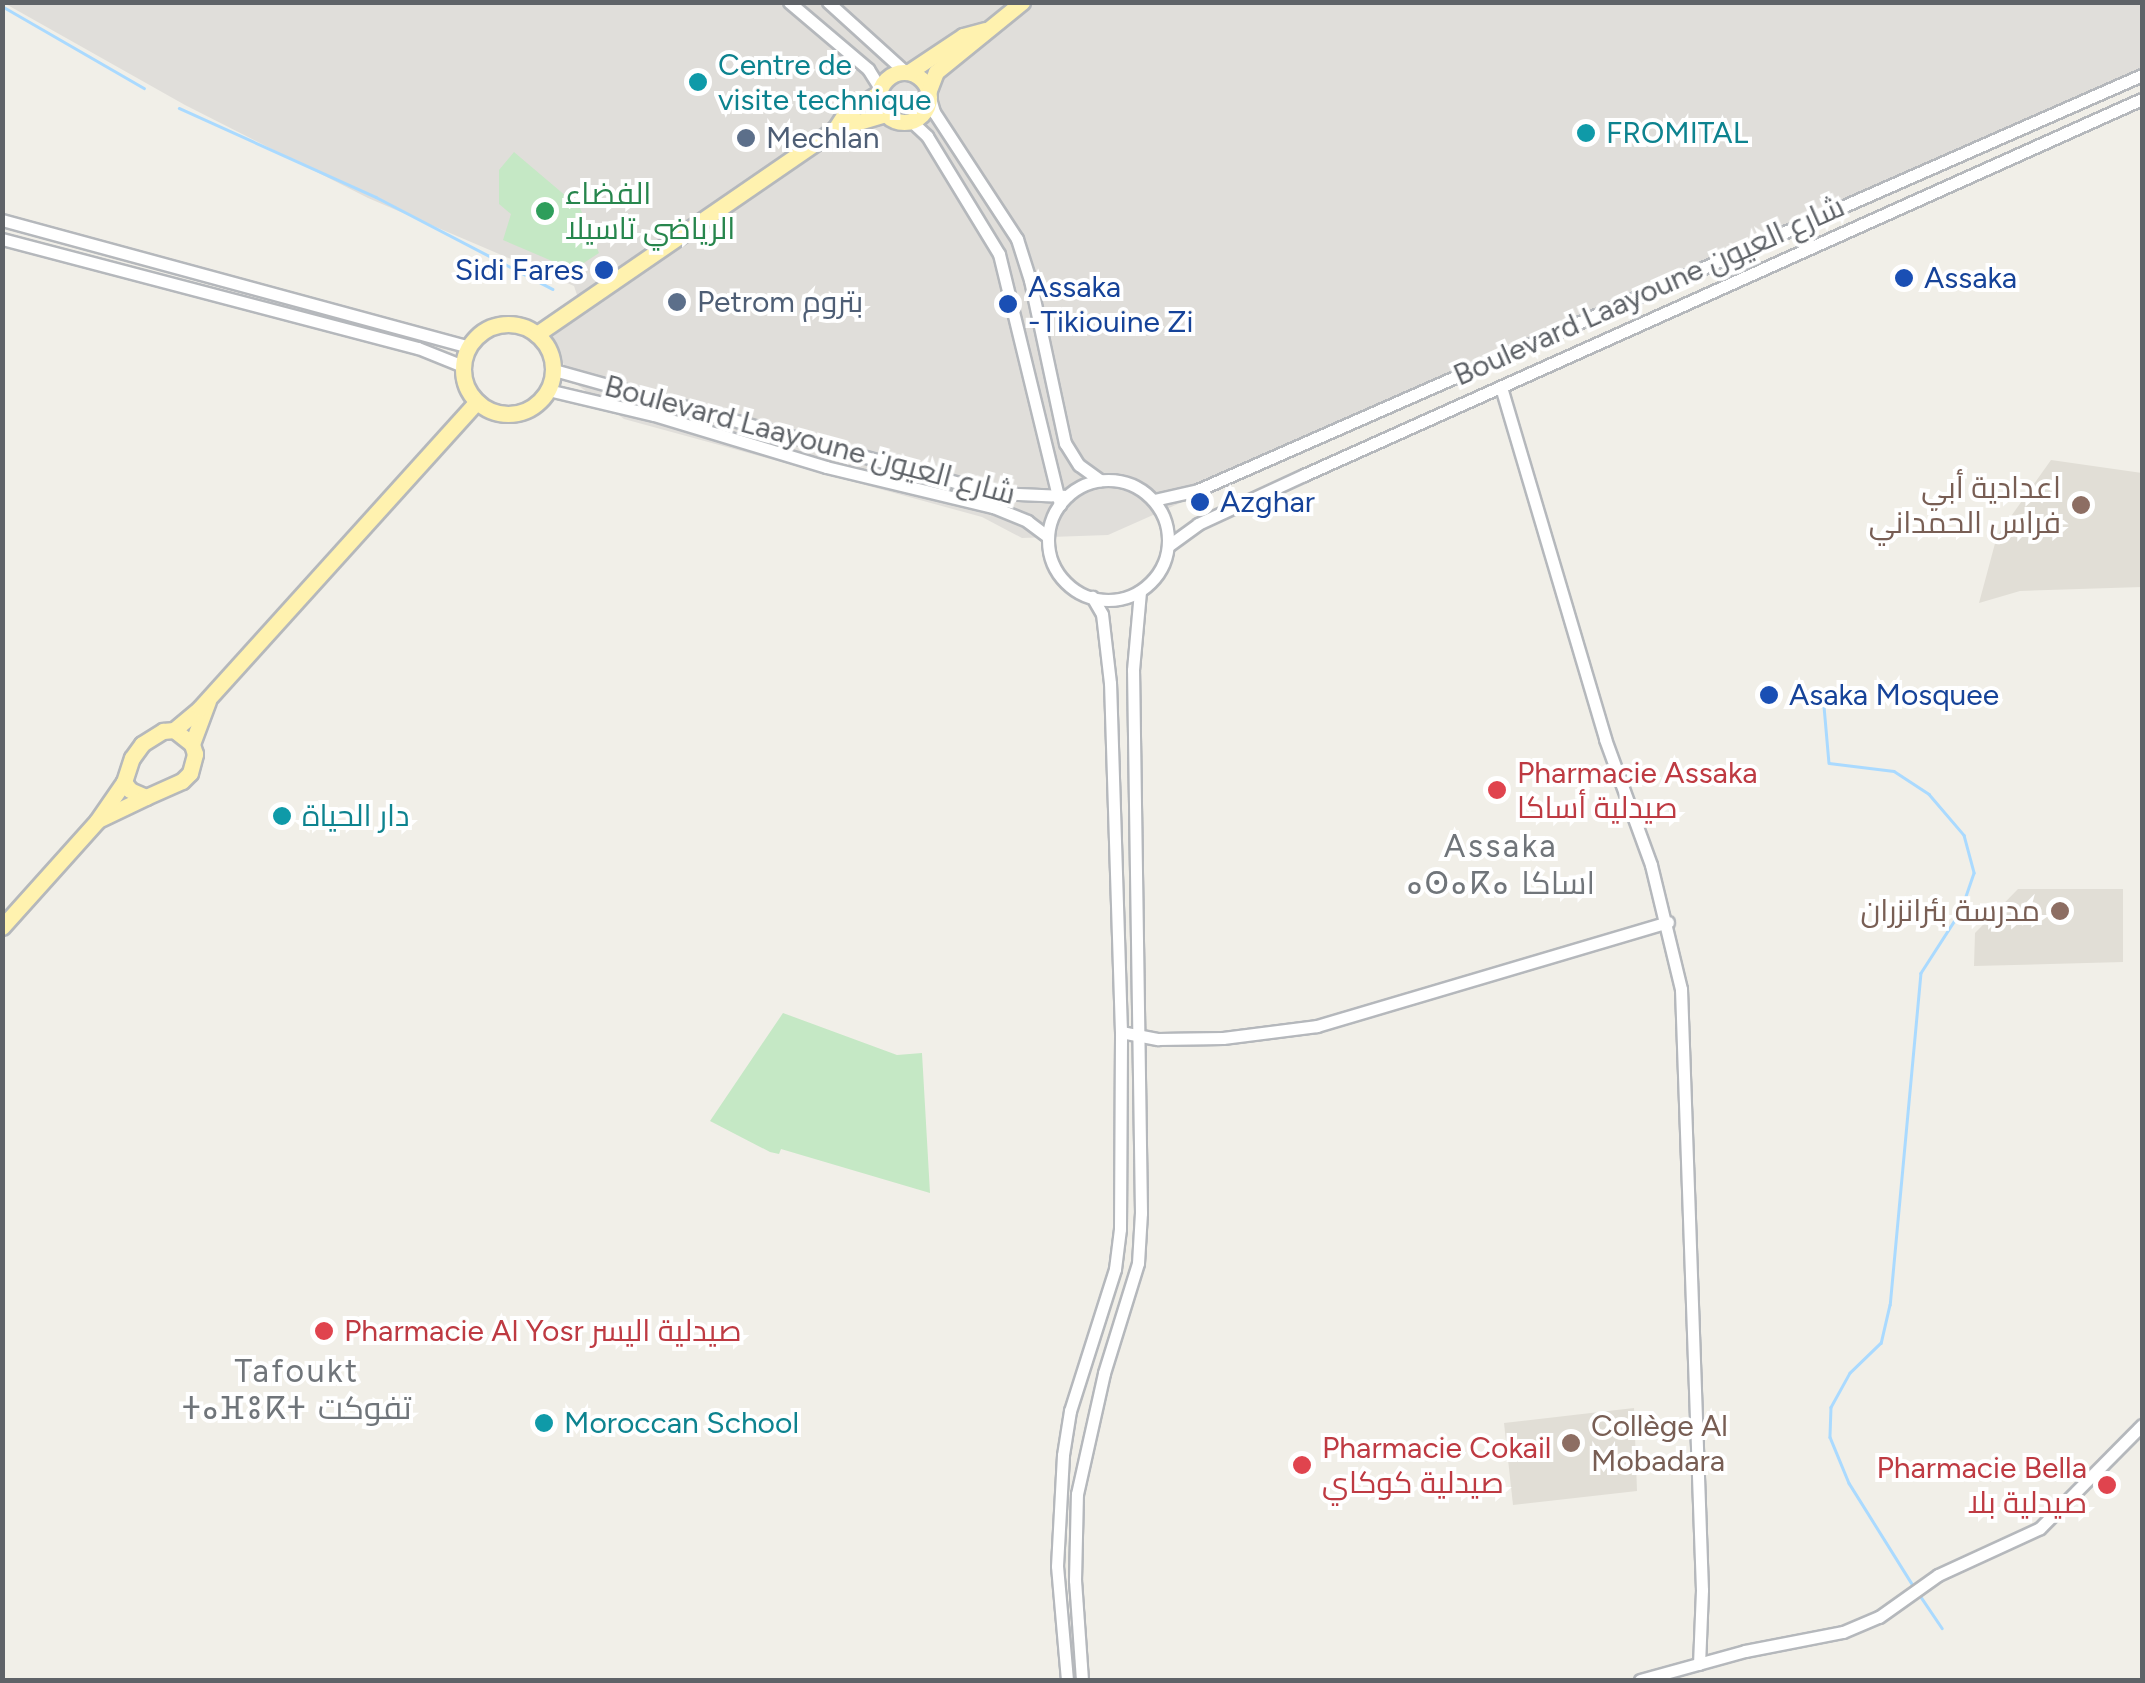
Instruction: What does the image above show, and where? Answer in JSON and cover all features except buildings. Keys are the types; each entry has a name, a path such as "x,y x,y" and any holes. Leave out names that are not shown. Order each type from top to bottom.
{"main road":[{"path":"906,72 963,36 985,30 1022,2"},
{"path":"880,91 886,114 898,122 911,121 924,113 936,72 980,40 985,30"},
{"path":"835,130 844,114 880,91 891,74 906,72 920,76 930,94"},
{"path":"537,334 835,130 886,114"},
{"path":"520,325 537,334 552,356 554,370 548,390 521,412 497,413 477,401 468,391 463,366 469,347 494,326 520,325"},
{"path":"2,927 97,821 124,782 132,758 142,744 163,731 174,730 209,697 477,401"},
{"path":"97,821 175,787 190,773 194,763 192,744 209,697"},
{"path":"174,730 192,744"},
{"path":"124,782 130,790 146,797"}],"street":[{"path":"789,2 868,69 880,91"},
{"path":"828,2 906,72"},
{"name":"Boulevard Laayoune شارع العيون","path":"1154,500 1198,490 2142,74"},
{"path":"930,94 934,112 1017,239 1030,280 1065,443 1078,465 1100,480 1130,484 1154,500 1167,520 1168,546 1159,572 1140,591 1117,599 1092,597"},
{"name":"Boulevard Laayoune شارع العيون","path":"1168,546 1198,524 2142,100"},
{"path":"911,121 927,136 999,254 1061,499 1048,537 1060,575 1092,597 1102,614 1110,683 1121,1032 1118,1256 1070,1411 1058,1512 1057,1566 1067,1680"},
{"path":"2,220 469,347"},
{"path":"2,239 418,348 463,366"},
{"name":"Boulevard Laayoune شارع العيون","path":"554,370 996,493 1061,499"},
{"path":"1501,387 1605,739 1668,922 1681,988 1702,1590 1699,1664"},
{"name":"Boulevard Laayoune شارع العيون","path":"548,390 654,415 826,467 993,507 1027,521 1048,537"},
{"path":"1061,499 1100,480"},
{"path":"1082,1680 1075,1580 1077,1494 1100,1388 1138,1264 1141,1036 1132,670 1140,591"},
{"path":"1121,1032 1141,1036 1241,1037 1338,1022 1668,922"},
{"path":"1640,1680 1862,1626 1928,1581 2040,1528 2142,1425"}],"shaded area":[{"path":"2142,2 2142,76 1108,535 1022,538 982,517 624,419 572,381 551,338 583,313 574,286 368,198 185,105 4,3"},
{"name":"اعدادية أبي فراس الحمداني","path":"2051,460 2142,473 2142,587 2020,591 1979,603 1997,536"},
{"name":"مدرسة بئرانزران","path":"2018,889 2123,889 2123,962 1974,966 1975,933"},
{"name":"Collège Al Mobadara","path":"1634,1408 1637,1491 1513,1505 1504,1423"}],"green space":[{"name":"الفضاء الرياضي تاسيلا","path":"514,152 580,208 599,253 573,270 503,240 511,214 499,204 499,170"},
{"path":"783,1013 897,1055 922,1053 930,1193 781,1149 779,1154 770,1152 710,1121"}],"waterway":[{"path":"2,6 144,88"},
{"path":"179,108 376,197 553,289"},
{"path":"1824,706 1829,763 1894,771 1929,794 1964,835 1974,873 1961,911 1921,973 1890,1305 1881,1343 1850,1373 1831,1407 1830,1437 1849,1483 1914,1587"},
{"path":"1919,1594 1942,1628"}],"place":[{"name":"Centre de visite technique","path":"698,82"},
{"name":"FROMITAL","path":"1586,133"},
{"name":"Mechlan","path":"746,138"},
{"name":"الفضاء الرياضي تاسيلا","path":"545,211"},
{"name":"Sidi Fares","path":"604,270"},
{"name":"Assaka","path":"1904,278"},
{"name":"Petrom بتروم","path":"677,302"},
{"name":"Assaka -Tikiouine Zi","path":"1008,304"},
{"name":"Azghar","path":"1200,502"},
{"name":"اعدادية أبي فراس الحمداني","path":"2081,505"},
{"name":"Asaka Mosquee","path":"1769,695"},
{"name":"Pharmacie Assaka صيدلية أساكا","path":"1497,790"},
{"name":"دار الحياة","path":"282,816"},
{"name":"مدرسة بئرانزران","path":"2060,911"},
{"name":"Pharmacie Al Yosr صيدلية اليسر","path":"324,1331"},
{"name":"Moroccan School","path":"544,1423"},
{"name":"Collège Al Mobadara","path":"1571,1443"},
{"name":"Pharmacie Cokail صيدلية كوكاي","path":"1302,1465"},
{"name":"Pharmacie Bella صيدلية بلا","path":"2107,1485"}],"district":[{"name":"Assaka ⴰⵙⴰⴽⴰ اساكا","path":"1501,866"},
{"name":"Tafoukt ⵜⴰⴼⵓⴽⵜ تفوكت","path":"297,1390"}]}
